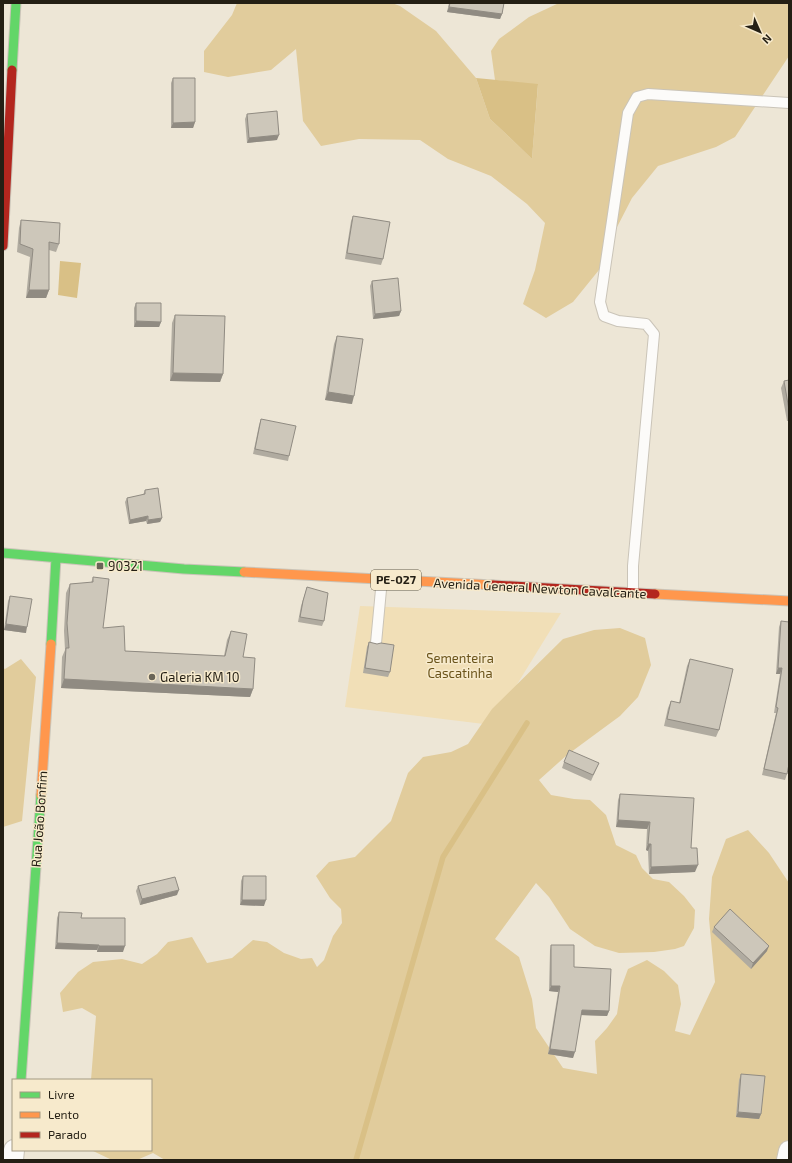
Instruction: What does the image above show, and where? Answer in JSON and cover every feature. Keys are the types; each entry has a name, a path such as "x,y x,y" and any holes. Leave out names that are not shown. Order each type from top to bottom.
{"main road":[{"path":"3,246 16,3"},
{"name":"Avenida General Newton Cavalcante","path":"3,553 184,569 789,602"},
{"name":"Rua João Bonfim","path":"21,1079 56,558"}],"street":[{"path":"787,1160 789,1152"}],"lane":[{"path":"633,593 633,566 654,334 646,324 618,321 604,316 600,302 628,113 637,97 648,94 789,103"},
{"path":"376,644 382,579"}],"green space":[{"name":"Sementeira Cascatinha","path":"360,606 561,613 492,725 345,707"}],"shaded area":[{"path":"237,3 392,3 400,6 436,31 476,78 490,119 532,159 538,85 495,80 491,51 499,39 529,17 559,3 789,3 789,56 735,137 716,147 658,166 632,198 615,231 603,265 573,302 546,318 523,304 535,270 545,223 527,204 491,176 448,159 420,140 359,139 321,146 303,121 296,49 271,70 228,77 204,72 204,51 232,15"},
{"path":"476,78 538,84 532,159 490,119"},
{"path":"60,261 81,263 77,298 58,295"},
{"path":"620,628 645,638 651,665 638,697 620,716 567,755 539,780 551,795 590,800 606,815 616,845 636,855 642,868 653,879 669,882 684,896 695,910 694,928 684,946 675,949 654,952 619,953 595,946 570,929 549,897 536,883 495,939 519,957 532,999 536,1028 563,1068 597,1074 595,1041 617,1014 621,988 628,969 647,960 664,971 678,985 681,1004 675,1031 690,1035 715,982 709,919 712,877 726,839 748,830 769,853 789,883 789,1160 165,1160 153,1153 137,1160 112,1160 93,1151 152,1151 152,1079 91,1079 96,1016 82,1008 63,1012 60,993 78,972 93,962 122,959 142,964 157,954 168,942 192,937 207,963 232,958 253,940 267,942 284,953 301,959 312,958 317,967 324,960 333,936 342,923 341,909 330,898 316,876 329,862 355,857 391,821 408,773 423,757 451,752 468,744 492,709 563,639 594,630"},
{"path":"21,659 36,677 22,821 3,827 3,668 5,669"}],"building":[{"path":"450,3 504,3 502,14 449,7"},
{"path":"173,78 195,78 195,122 173,123"},
{"path":"277,111 279,135 249,138 247,114"},
{"path":"353,216 390,222 383,259 347,253"},
{"path":"21,220 60,223 59,244 49,242 49,290 29,290 33,249 20,244"},
{"path":"398,278 401,311 375,314 372,281"},
{"path":"136,303 161,303 161,322 136,321"},
{"path":"175,315 225,316 223,374 173,373"},
{"path":"337,336 363,339 354,396 328,392"},
{"path":"789,380 789,410 784,381"},
{"path":"261,419 296,426 289,456 255,449"},
{"path":"158,488 162,518 148,520 148,516 130,520 127,498 145,494 145,490"},
{"path":"93,577 109,579 103,628 124,626 125,651 225,656 231,631 247,634 243,657 255,658 253,689 64,679 66,648 69,648 67,623 70,584 93,582"},
{"path":"307,587 328,593 324,621 300,617"},
{"path":"10,596 32,599 27,627 6,624"},
{"path":"781,621 789,622 789,764 787,774 764,769 778,708 776,707 782,668 778,668"},
{"path":"369,642 394,645 390,672 365,668"},
{"path":"690,659 733,669 719,730 667,719 671,701 680,703"},
{"path":"569,750 599,763 593,775 564,762"},
{"path":"620,794 694,798 691,848 697,848 698,865 651,867 651,844 648,844 650,822 618,820"},
{"path":"243,876 266,876 266,900 242,900"},
{"path":"175,877 179,890 142,899 138,886"},
{"path":"730,909 769,946 753,963 714,927"},
{"path":"59,912 82,913 81,918 125,918 125,946 57,943"},
{"path":"551,945 574,945 574,967 611,969 609,1011 582,1010 575,1052 550,1049 560,986 551,986"},
{"path":"741,1074 765,1076 761,1114 738,1112"}],"waterway":[{"path":"356,1160 443,857 527,723"}],"traffic: fast":[{"path":"12,70 16,3"},
{"path":"3,553 184,569 244,572"},
{"path":"51,644 56,558"},
{"path":"21,1079 41,795"}],"traffic: slow":[{"path":"244,572 493,585"},
{"path":"655,594 789,601"},
{"path":"41,795 51,644"}],"traffic: jam":[{"path":"3,246 12,70"},
{"path":"493,585 655,594"}],"place":[{"name":"90321","path":"100,566"},
{"name":"Galeria KM 10","path":"152,677"}]}
